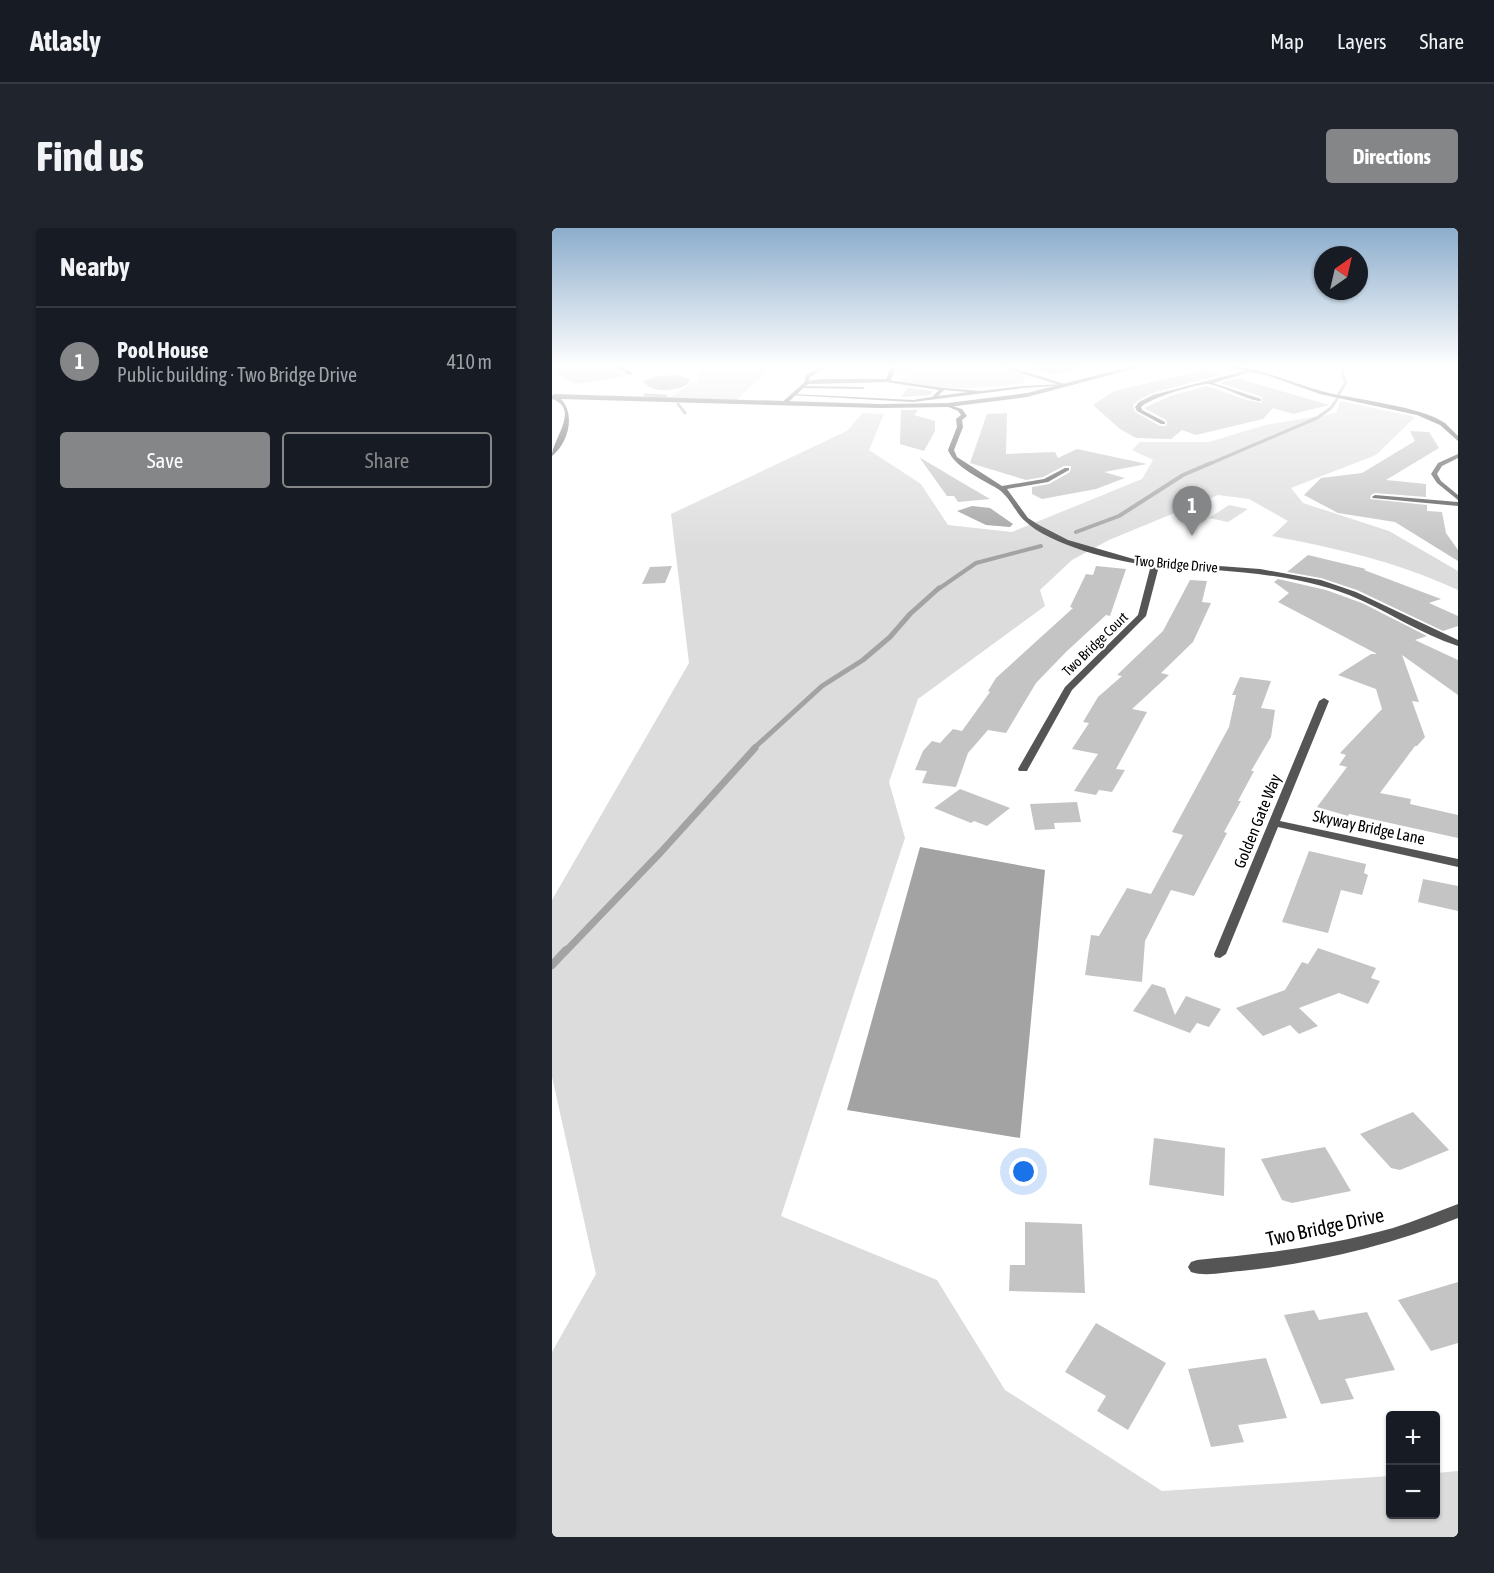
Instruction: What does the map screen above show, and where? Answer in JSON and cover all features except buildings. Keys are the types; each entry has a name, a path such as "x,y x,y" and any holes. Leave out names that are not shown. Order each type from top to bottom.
{"street":[{"path":"552,454 567,426"},
{"name":"Two Bridge Drive","path":"960,426 951,450 952,455 962,464 1001,488 1028,521 1049,535 1118,558 1155,565 1250,570 1309,580 1353,594 1458,643"},
{"path":"1444,426 1458,439"},
{"path":"1458,456 1442,462 1434,474 1439,482 1458,498"},
{"path":"1001,488 1046,481 1057,477 1067,469"},
{"path":"1375,497 1458,504"},
{"name":"Two Bridge Court","path":"1023,770 1068,689 1142,615 1155,565"},
{"name":"Golden Gate Way","path":"1220,954 1324,701"},
{"name":"Skyway Bridge Lane","path":"1274,823 1458,863"},
{"name":"Two Bridge Drive","path":"1197,1267 1258,1263 1344,1248 1389,1237 1458,1211"}],"shaded area":[{"path":"851,426 879,426 869,450 921,484 948,525 1012,532 1142,479 1153,460 1132,450 1140,442 1209,442 1261,426 1406,426 1376,455 1291,488 1303,503 1389,531 1458,571 1458,590 1412,571 1366,557 1272,536 1288,521 1249,499 1218,495 1109,540 1072,560 1040,590 1045,606 918,699 889,782 905,838 781,1216 937,1280 1005,1390 1162,1491 1386,1476 1386,1519 1440,1519 1440,1473 1458,1471 1458,1537 552,1537 552,1352 596,1274 552,1077 552,900 689,663 671,514 847,431"},
{"path":"1229,505 1248,509 1228,522 1209,518"},
{"path":"972,506 990,508 1013,524 1010,527 986,525 957,511"},
{"path":"920,847 1045,870 1020,1138 847,1110"}],"waterway":[{"path":"1207,465 1298,426"},
{"path":"1076,532 1119,516 1183,475 1211,463"},
{"path":"937,590 976,563 1041,546"},
{"path":"753,749 822,686 863,660 890,637 910,614 939,588"},
{"path":"565,952 661,852 755,748"},
{"path":"552,965 566,950"}],"place":[{"name":"Pool House","path":"1192,536"}]}
